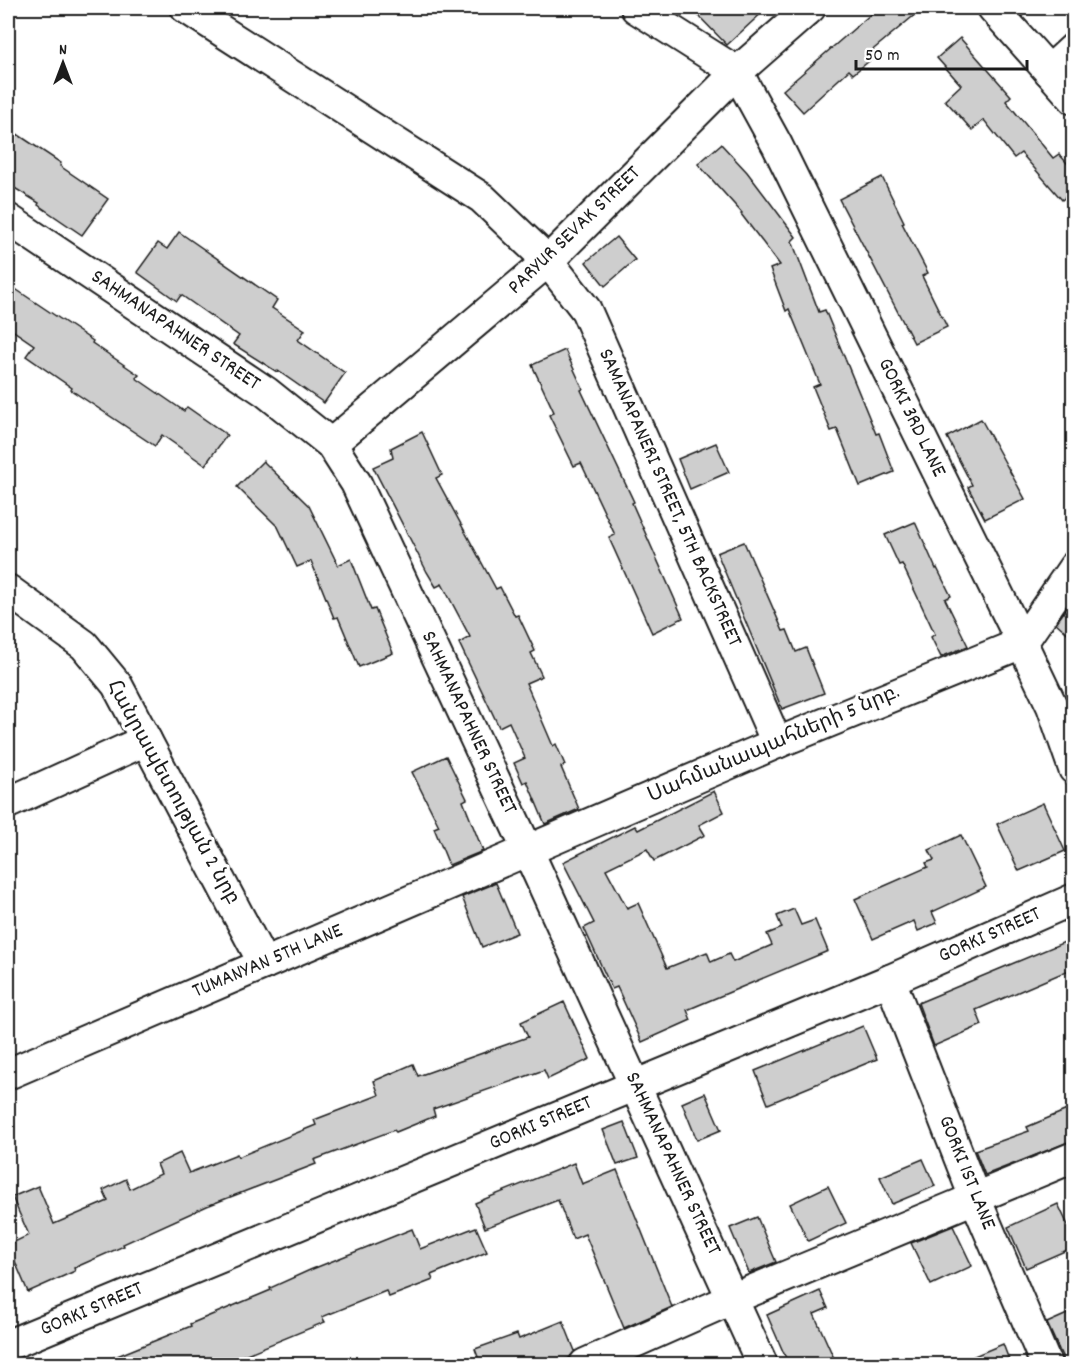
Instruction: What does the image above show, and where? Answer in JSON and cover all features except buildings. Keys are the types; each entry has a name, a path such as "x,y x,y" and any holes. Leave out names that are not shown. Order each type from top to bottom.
{"street":[{"name":"SAMANAPANERI STREET, 5TH BACKSTREET","path":"186,8 482,198 548,261 586,310 777,742"},
{"path":"636,8 737,72"},
{"name":"PARYUR SEVAK STREET","path":"331,444 548,261 737,72 810,8"},
{"path":"993,8 1074,99"},
{"path":"1049,71 1074,48"},
{"name":"GORKI 3RD LANE","path":"737,72 777,144 1022,643 1052,706 1074,769"},
{"name":"SAHMANAPAHNER STREET","path":"8,219 266,392 331,444 356,483 734,1298 762,1365"},
{"path":"1022,643 1074,567"},
{"name":"Հանրապետության 2 նրբ","path":"8,590 84,645 117,685 264,964"},
{"name":"Սահմանապահների 5 նրբ.","path":"527,849 777,742 1022,643"},
{"path":"8,803 146,740"},
{"name":"TUMANYAN 5TH LANE","path":"8,1074 527,849"},
{"name":"GORKI STREET","path":"8,1345 890,980 1074,899"},
{"name":"GORKI 1ST LANE","path":"890,980 975,1198 1046,1365"},
{"path":"585,1365 734,1298 1074,1156"}]}
